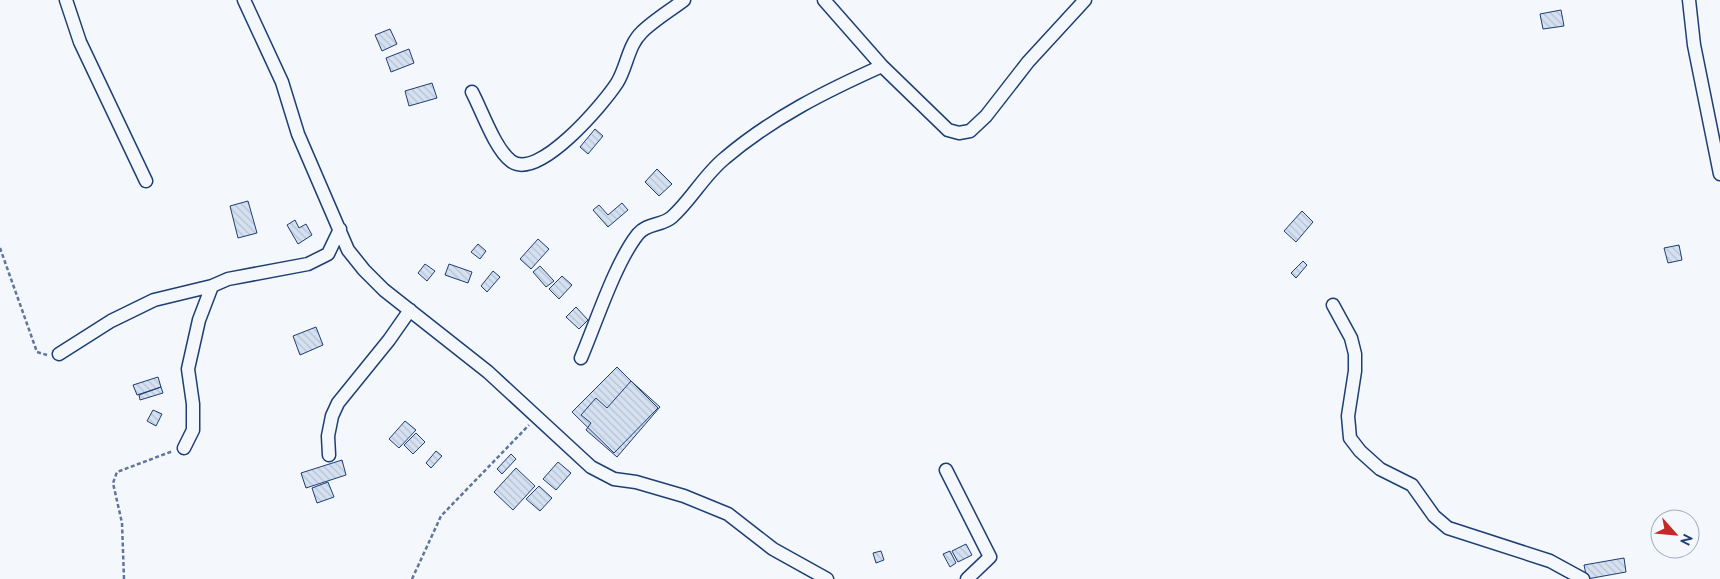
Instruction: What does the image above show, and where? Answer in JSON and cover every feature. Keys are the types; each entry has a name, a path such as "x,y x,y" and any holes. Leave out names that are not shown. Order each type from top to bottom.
{"street":[{"path":"66,0 80,42 146,181"},
{"path":"244,0 282,82 298,134 348,250 384,290 488,372 591,467 614,478 636,482 684,496 728,514 773,549 827,579"},
{"path":"472,92 507,157 512,162 520,164 535,163 568,140 617,83 634,42 642,32 684,0"},
{"path":"824,0 882,66 948,130 959,133 970,131 986,116 1028,62 1085,0"},
{"path":"1689,0 1694,45 1720,174"},
{"path":"581,358 619,269 639,232 646,227 669,220 691,199 703,180 724,158 794,108 882,66"},
{"path":"59,354 111,321 154,300 212,286 228,279 308,264 328,254 340,229"},
{"path":"184,448 193,430 193,404 188,369 199,320 212,286"},
{"path":"1333,305 1351,338 1355,354 1355,371 1348,416 1350,438 1360,451 1380,469 1412,485 1434,516 1448,528 1550,562 1583,579"},
{"path":"329,456 330,422 338,403 389,340 410,310"},
{"path":"946,470 990,556 966,579"}],"path":[{"path":"0,248 37,352 50,355 59,354"},
{"path":"412,579 440,516 537,418"},
{"path":"124,579 122,524 113,483 117,472 184,448"}],"building":[{"path":"1561,10 1564,26 1543,29 1540,14"},
{"path":"390,29 397,44 382,51 375,35"},
{"path":"409,49 414,63 391,72 386,58"},
{"path":"432,83 437,98 409,106 405,91"},
{"path":"595,129 603,136 588,154 580,147"},
{"path":"657,169 672,184 659,196 645,182"},
{"path":"248,201 257,233 238,238 230,206"},
{"path":"622,203 628,210 608,227 593,210 599,205 608,215"},
{"path":"1302,211 1313,222 1296,242 1284,231"},
{"path":"295,220 299,228 306,224 312,235 298,244 287,225"},
{"path":"538,239 549,249 531,269 520,259"},
{"path":"478,244 486,251 480,259 471,252"},
{"path":"1679,245 1682,260 1668,263 1664,248"},
{"path":"1303,261 1307,265 1296,278 1291,273"},
{"path":"425,264 435,271 427,281 418,273"},
{"path":"449,264 472,272 468,283 445,275"},
{"path":"540,266 554,281 546,287 533,272"},
{"path":"493,271 500,277 487,292 481,286"},
{"path":"562,276 572,285 559,299 549,289"},
{"path":"576,307 588,320 579,329 566,317"},
{"path":"316,327 323,345 300,355 293,336"},
{"path":"617,367 658,408 614,453 572,412"},
{"path":"158,377 161,387 137,395 133,385"},
{"path":"631,381 660,407 617,457 586,430 591,423 581,415 596,398 607,408"},
{"path":"161,387 163,393 140,400 139,395"},
{"path":"153,410 162,414 156,426 147,421"},
{"path":"405,421 416,430 399,448 389,439"},
{"path":"416,433 425,442 413,454 404,445"},
{"path":"436,451 442,456 431,468 426,463"},
{"path":"511,454 516,459 502,474 497,469"},
{"path":"342,460 346,475 306,488 301,473"},
{"path":"558,462 571,473 556,490 543,479"},
{"path":"516,468 535,486 513,510 494,492"},
{"path":"328,482 334,497 317,503 312,488"},
{"path":"539,486 552,498 540,511 526,499"},
{"path":"966,544 972,555 958,562 952,551"},
{"path":"881,551 884,560 876,563 873,553"},
{"path":"950,551 956,563 950,567 943,554"},
{"path":"1624,558 1626,572 1587,579 1584,565"}]}
